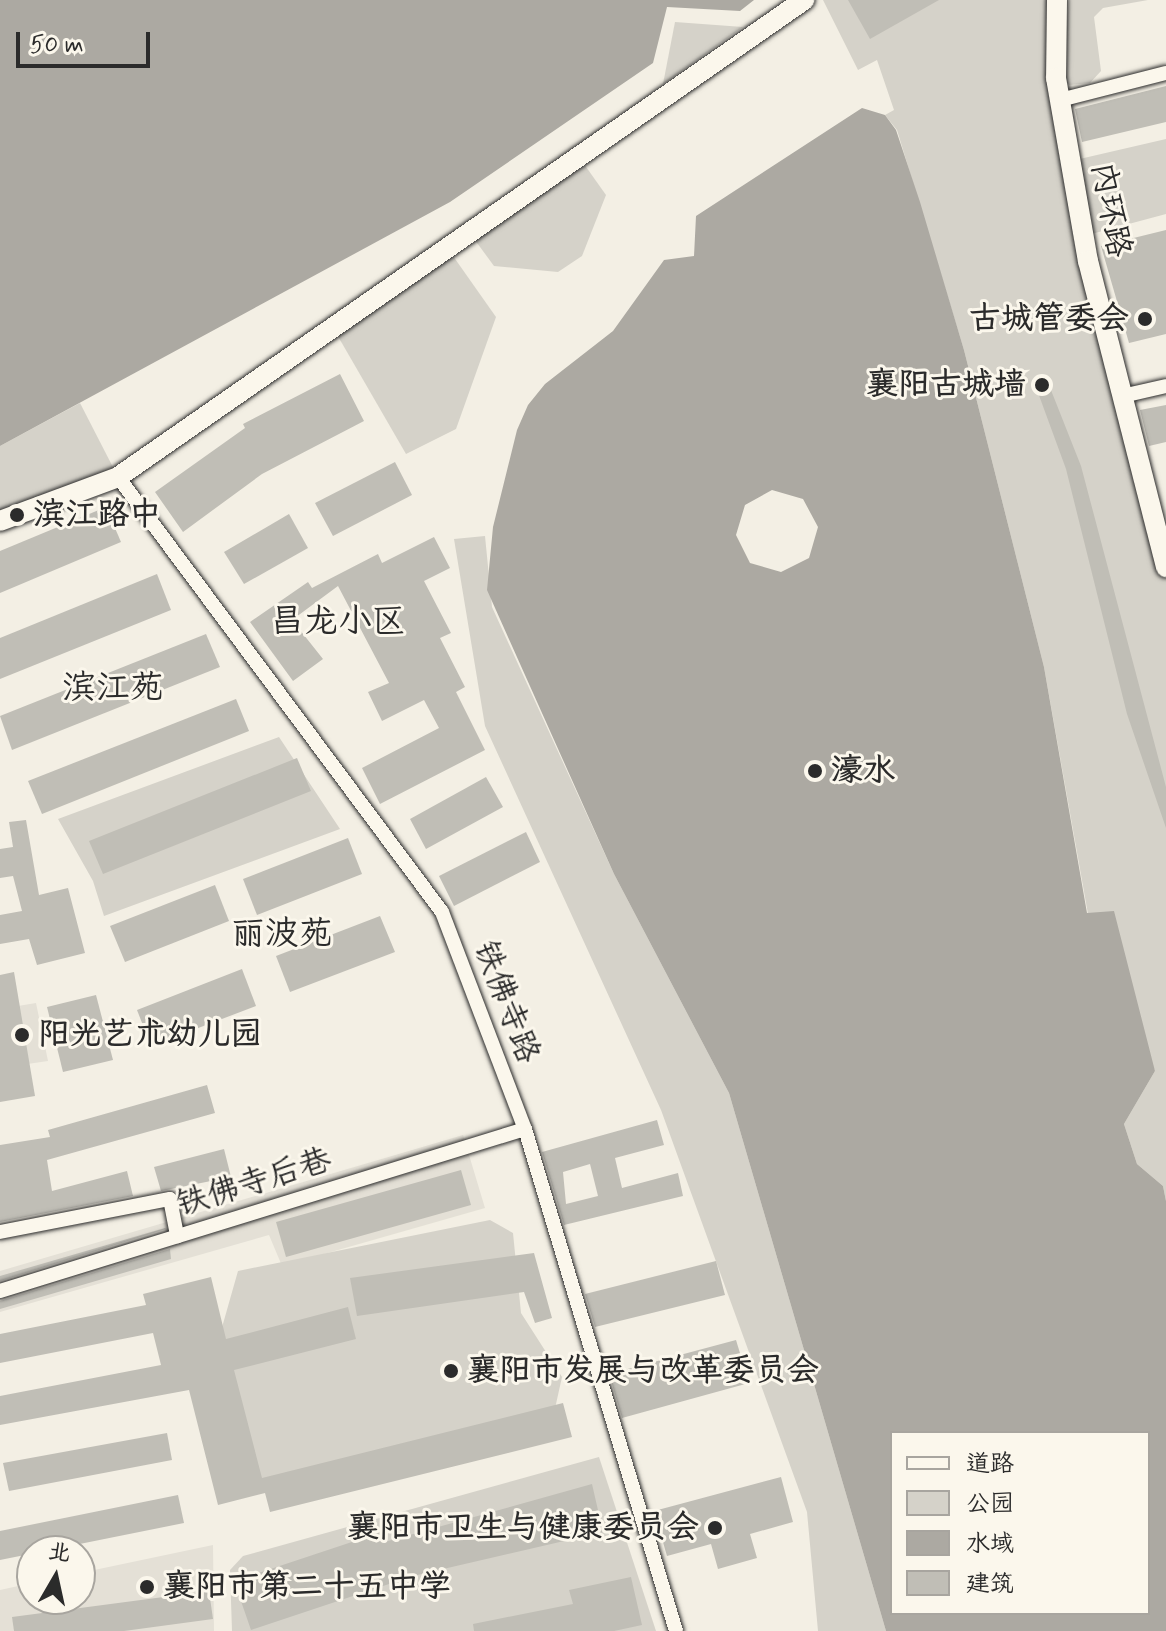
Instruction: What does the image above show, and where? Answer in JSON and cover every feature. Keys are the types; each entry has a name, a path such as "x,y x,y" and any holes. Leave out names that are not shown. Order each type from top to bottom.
{"street":[{"path":"0,521 118,477 804,0"},
{"name":"内环路","path":"1057,0 1060,100 1088,261 1166,567"},
{"path":"1060,100 1166,73"},
{"path":"1122,396 1166,386"},
{"name":"铁佛寺路","path":"118,477 442,912 525,1129 676,1631"},
{"name":"铁佛寺后巷","path":"0,1291 525,1129"},
{"path":"0,1232 170,1199 177,1236"}],"shaded area":[{"name":"阳光艺术幼儿园","path":"36,1003 48,1061 0,1068 0,1009"},
{"path":"463,1135 485,1208 282,1266 269,1235 0,1312 0,1271"},
{"name":"襄阳市第二十五中学","path":"213,1545 214,1631 0,1631 0,1590 16,1586 16,1615 96,1615 96,1570"}],"green space":[{"path":"823,0 1057,0 1071,161 1166,139 1166,214 1084,236 1166,567 1166,1201 1163,1186 1137,1164 1124,1124 1155,1071 1088,914 1044,667 964,350 897,130 885,115 894,110 877,60 858,70"},
{"path":"1069,0 1148,0 1103,8 1094,17 1101,71 1090,83 1069,85 1063,77"},
{"path":"675,22 743,27 663,84"},
{"path":"579,157 606,195 582,256 558,272 494,266 469,232"},
{"path":"446,246 496,317 456,429 406,454 332,326"},
{"path":"80,403 118,477 0,521 0,446"},
{"path":"485,536 492,607 614,874 729,1093 886,1631 818,1631 807,1512 661,1110 485,726 454,539"},
{"path":"279,737 340,829 104,916 93,881 58,819"},
{"path":"490,1220 513,1233 521,1313 562,1377 552,1422 293,1486 245,1474 215,1352 238,1271"},
{"path":"599,1457 656,1631 232,1631 230,1570 243,1556"}],"water":[{"path":"0,0 754,0 740,11 667,7 653,63 450,202 0,446"},
{"name":"濠水","path":"862,108 885,115 896,130 964,350 1044,667 1087,913 1114,911 1155,1071 1124,1124 1137,1164 1163,1186 1166,1201 1166,1631 886,1631 729,1093 614,874 487,590 493,527 517,430 528,405 545,384 613,331 664,260 694,256 696,216","holes":["772,490 803,499 818,527 809,558 781,572 750,563 736,535 745,505"]}],"building":[{"path":"848,0 939,0 870,39"},
{"path":"1166,86 1166,122 1082,142 1075,109"},
{"path":"1166,230 1166,334 1129,343 1101,246"},
{"path":"340,374 364,421 262,474 183,532 155,492 245,428 243,424"},
{"name":"襄阳古城墙","path":"1045,375 1081,466 1166,787 1166,828 1127,714 1066,469 1033,379"},
{"path":"1166,405 1166,442 1149,446 1140,410"},
{"path":"395,462 412,495 333,536 315,503"},
{"path":"106,507 121,542 0,593 0,551"},
{"path":"289,514 308,548 244,584 224,552"},
{"path":"434,537 450,568 424,581 451,633 440,638 465,687 456,692 485,750 380,804 362,768 439,728 424,700 382,721 368,692 389,683 338,586 292,620 323,659 293,681 250,622 308,582 312,588 378,554 382,563"},
{"path":"157,574 171,610 0,679 0,638"},
{"path":"206,634 220,667 12,750 0,716"},
{"path":"236,699 249,731 42,814 28,781"},
{"path":"297,758 311,791 103,874 89,841"},
{"path":"486,777 503,807 426,849 410,819"},
{"path":"26,820 39,895 68,888 85,953 37,965 29,939 0,944 0,915 22,911 13,876 0,878 0,849 13,847 9,822"},
{"path":"526,832 540,862 454,906 439,876"},
{"path":"348,838 362,874 257,915 243,879"},
{"path":"215,885 229,921 125,962 110,926"},
{"path":"380,916 395,952 290,992 276,956"},
{"path":"242,969 256,1006 151,1046 137,1010"},
{"path":"14,972 35,1096 0,1102 0,975"},
{"path":"96,995 113,1060 63,1072 47,1007"},
{"path":"207,1085 215,1113 47,1160 52,1191 127,1171 133,1196 0,1222 0,1145 50,1137 48,1130"},
{"path":"657,1120 664,1145 615,1158 622,1188 678,1173 683,1196 564,1225 542,1152","holes":["590,1164 598,1196 566,1204 563,1172"]},
{"path":"224,1149 231,1177 161,1191 154,1167"},
{"path":"461,1170 471,1205 286,1257 276,1222"},
{"path":"166,1229 0,1281 0,1276"},
{"path":"170,1249 171,1259 0,1309 0,1301"},
{"path":"534,1253 552,1318 535,1323 524,1292 357,1316 350,1278"},
{"path":"716,1261 725,1295 595,1327 585,1294"},
{"path":"211,1277 226,1339 348,1307 356,1339 234,1370 262,1478 563,1403 572,1437 270,1512 265,1493 218,1505 189,1390 0,1425 0,1396 161,1365 153,1333 0,1363 0,1334 146,1305 143,1294"},
{"path":"736,1340 749,1383 622,1418 609,1374"},
{"path":"167,1433 172,1460 9,1491 3,1463"},
{"name":"襄阳市卫生与健康委员会","path":"781,1477 793,1522 750,1534 757,1558 718,1569 711,1544 667,1556 654,1511"},
{"path":"592,1484 603,1532 413,1576 251,1630 234,1581 385,1531 388,1541"},
{"path":"178,1495 184,1523 96,1541 96,1535 16,1535 16,1557 0,1560 0,1531"},
{"path":"631,1577 642,1625 614,1631 474,1631 473,1624 573,1604 569,1590"},
{"path":"209,1591 213,1619 124,1631 14,1631 12,1617 96,1615 96,1606"}],"place":[{"name":"古城管委会","path":"1145,319"},
{"name":"襄阳古城墙","path":"1042,385"},
{"name":"滨江路中","path":"17,515"},
{"name":"濠水","path":"815,771"},
{"name":"阳光艺术幼儿园","path":"22,1035"},
{"name":"襄阳市发展与改革委员会","path":"451,1371"},
{"name":"襄阳市卫生与健康委员会","path":"715,1528"},
{"name":"襄阳市第二十五中学","path":"147,1587"}],"district":[{"name":"昌龙小区","path":"338,623"},
{"name":"滨江苑","path":"113,689"},
{"name":"丽波苑","path":"282,935"}]}
